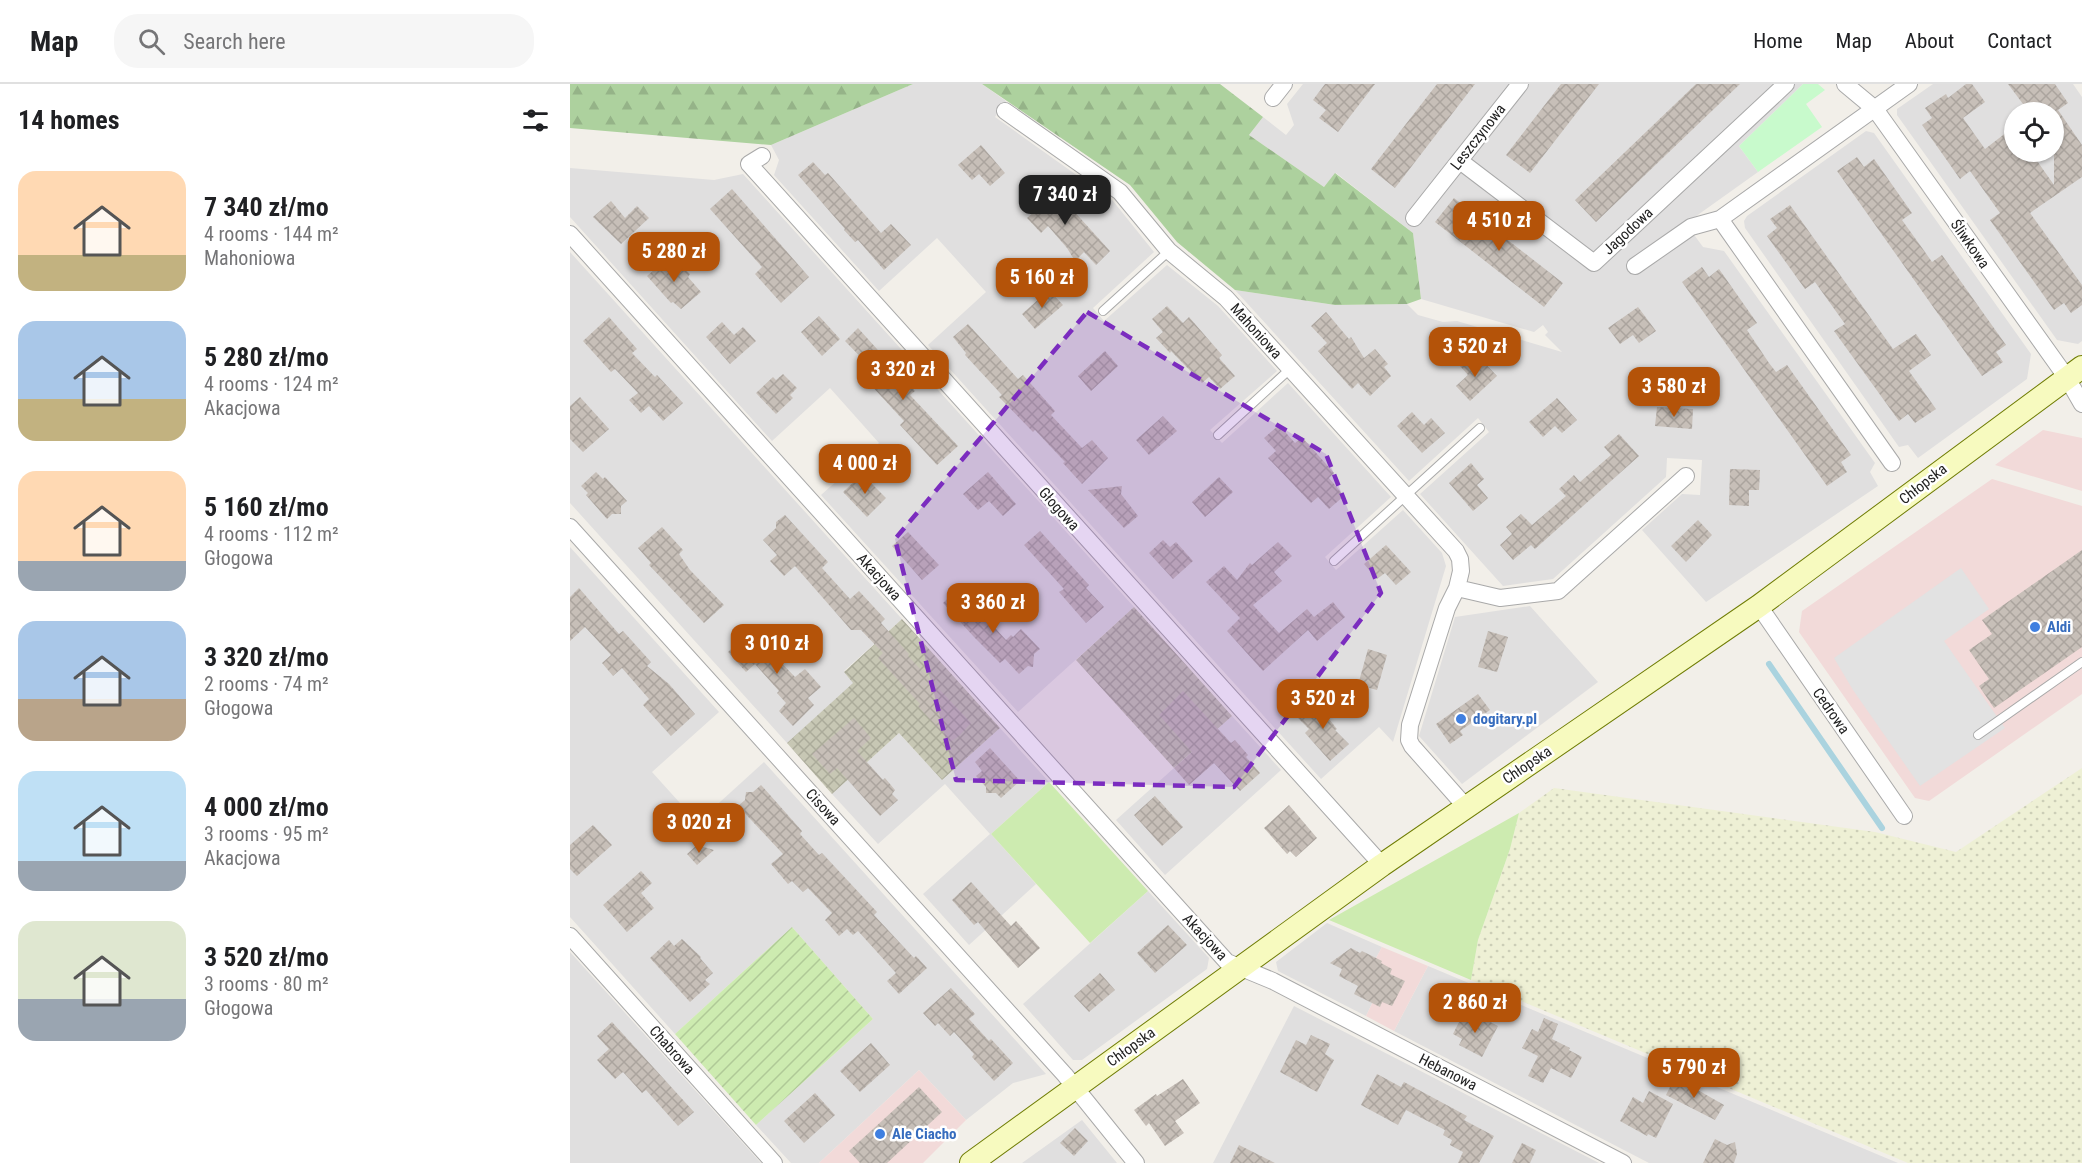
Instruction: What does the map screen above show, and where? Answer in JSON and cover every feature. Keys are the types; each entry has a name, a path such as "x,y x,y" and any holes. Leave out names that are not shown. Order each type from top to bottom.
{"street":[{"path":"1273,98 1284,84"},
{"name":"Leszczynowa","path":"1414,218 1520,84"},
{"name":"Jagodowa","path":"1460,161 1594,263 1786,84"},
{"name":"Śliwkowa","path":"1845,84 1875,109 2074,373 2082,404"},
{"path":"1635,266 1691,227 1720,219 1909,84"},
{"name":"Mahoniowa","path":"1005,111 1120,192 1169,251 1226,298 1456,551 1460,559 1461,571 1457,588 1447,608 1420,693 1410,725 1409,740 1466,807"},
{"name":"Głogowa","path":"762,156 749,164 1382,865"},
{"path":"1720,219 1892,464"},
{"name":"Akacjowa","path":"570,234 1227,962 1239,968"},
{"name":"Chłopska","path":"971,1163 1382,865 1759,606 2074,373"},
{"path":"1457,588 1500,598 1558,591 1686,476"},
{"name":"Cisowa","path":"570,527 1075,1087 1136,1163"},
{"name":"Cedrowa","path":"1759,606 1904,816"},
{"name":"Chabrowa","path":"570,936 774,1163"},
{"name":"Hebanowa","path":"1239,968 1273,981 1623,1163"}],"lane":[{"path":"1103,311 1169,251"},
{"path":"1218,435 1290,369"},
{"path":"1334,561 1480,428"},
{"path":"1978,735 2082,662"}],"highlighted area":[{"path":"1087,312 1326,454 1381,593 1234,787 956,780 895,539"}],"shaded area":[{"path":"913,84 982,84 1006,101 995,117 1113,201 1154,252 1093,308 1104,321 1167,265 1218,306 1277,371 1210,430 1222,443 1288,383 1391,497 1325,557 1336,570 1403,510 1442,553 1446,566 1393,742 1379,727 1321,779 928,345 986,292 937,238 879,291 774,175 779,160 771,145"},
{"path":"1303,84 1803,84 1739,146 1758,172 1629,264 1692,232 1703,247 1724,251 1875,463 1870,472 1878,486 1706,602 1642,530 1682,494 1700,495 1702,460 1667,458 1666,477 1553,579 1503,586 1420,494 1489,432 1478,418 1409,481 1235,290 1335,305 1407,304 1418,315 1443,322 1457,321 1562,352 1545,335 1548,332 1543,325 1534,332 1421,299 1413,233 1336,173 1324,187 1249,135 1263,117 1286,135 1294,125 1287,104"},
{"path":"1933,84 2073,84 2082,97 2082,341 2078,344 2057,340 1897,115 1897,109"},
{"path":"1866,131 1874,133 2031,354 2027,379 1918,458 1908,445 1899,447 1745,228 1744,221 1747,216"},
{"path":"570,168 714,180 743,174 1134,607 1018,712 821,495 879,443 830,388 772,441 570,217"},
{"path":"570,252 902,619 844,671 854,683 787,743 570,503"},
{"path":"2043,430 2082,438 2082,491 1995,465"},
{"path":"1992,479 2082,506 2082,694 1929,801 1915,798 1799,632 1802,611"},
{"path":"570,547 719,712 652,772 689,813 698,822 764,762 1046,1074 1013,1083 966,1120 919,1070 819,1163 791,1163 756,1125 873,1019 792,927 675,1034 570,917"},
{"path":"1961,568 1989,609 1944,641 2005,728 1920,786 1853,690 1834,658"},
{"path":"1530,606 1598,682 1462,784 1419,736 1455,617"},
{"path":"1134,607 1232,716 1174,768 1076,660"},
{"path":"902,619 1000,728 942,780 899,733 832,794 787,743 853,683 844,672"},
{"path":"1232,716 1281,770 1165,875 1116,820"},
{"path":"1000,728 1049,782 991,834 1036,884 969,945 923,894 990,834 945,784 878,844 832,794 899,733 942,780"},
{"path":"2082,768 2082,1163 1908,1163 1471,980 1478,940 1510,849 1519,813 1554,788 1875,832 1956,852"},
{"path":"1148,891 1209,958 1207,969 1082,1060 1073,1060 1023,1004"},
{"path":"1327,923 1382,947 1376,958 1384,979 1366,1016 1278,971 1276,962"},
{"path":"1382,947 1428,966 1394,1031 1366,1016 1384,979 1376,958"},
{"path":"570,952 617,1004 761,1163 570,1163"},
{"path":"1428,966 1898,1163 1649,1163 1394,1031"},
{"path":"1294,1006 1440,1081 1599,1163 1213,1163"},
{"path":"919,1070 966,1120 923,1163 819,1163"},
{"path":"1082,1120 1117,1163 1022,1163"}],"green space":[{"path":"570,84 913,84 771,145 570,128"},
{"path":"982,84 1220,84 1263,117 1249,135 1324,187 1335,173 1413,233 1421,299 1407,304 1335,305 1235,290 1177,242 1130,185"},
{"path":"1803,84 1818,84 1825,90 1806,104 1822,127 1758,172 1739,146"},
{"path":"1049,782 1148,891 1090,943 991,834"},
{"path":"1519,813 1510,849 1478,940 1471,980 1329,920"},
{"path":"792,927 873,1019 756,1125 675,1034"}],"building":[{"path":"1325,84 1375,84 1338,132 1319,118 1326,110 1313,100"},
{"path":"1437,84 1475,84 1395,188 1371,169"},
{"path":"1561,84 1599,84 1530,173 1506,155"},
{"path":"1696,84 1740,84 1596,222 1575,200"},
{"path":"1966,84 1972,84 1985,102 1963,118 1985,149 2004,134 2004,162 2038,162 2054,185 2054,162 2064,162 2064,119 2082,145 2082,177 2030,213 2082,285 2082,305 2071,313 2064,303 2054,310 1990,220 2000,213 1970,171 1960,179 1922,125 1932,118 1925,108 1946,94 1948,98"},
{"path":"2008,84 2055,84 2068,103 2064,106 2064,102 2022,102"},
{"path":"981,145 1005,173 990,186 979,174 972,180 958,165"},
{"path":"1857,157 1864,167 1874,159 1912,213 1902,220 1932,262 1942,255 2006,345 1996,352 2003,362 1982,376 1837,171"},
{"path":"813,162 825,175 828,173 881,233 891,224 911,245 884,270 858,240 855,242 844,230 798,175"},
{"path":"1039,185 1054,203 1061,197 1110,251 1096,265 1084,252 1075,261 1048,226 1041,233 1027,218 1035,211 1023,199"},
{"path":"732,189 809,277 781,303 755,274 762,267 710,209"},
{"path":"1454,198 1563,283 1544,307 1435,222"},
{"path":"611,201 625,218 637,206 649,218 621,244 593,217"},
{"path":"1790,205 1893,349 1916,334 1931,355 1909,371 1936,409 1915,423 1908,414 1899,421 1834,331 1845,324 1815,282 1805,289 1767,236 1777,228 1770,219"},
{"path":"656,255 669,268 677,261 690,274 688,277 701,292 681,309 673,302 671,303 647,276 655,269"},
{"path":"1702,267 1709,277 1719,269 1757,323 1747,330 1769,363 1776,372 1787,365 1851,455 1841,462 1847,472 1827,486 1682,282"},
{"path":"1049,290 1063,305 1035,329 1022,314"},
{"path":"1167,306 1183,323 1189,317 1222,355 1219,358 1235,376 1220,389 1209,377 1202,383 1156,338 1163,332 1152,319"},
{"path":"1638,307 1656,331 1639,343 1633,335 1620,344 1608,328"},
{"path":"1326,312 1349,339 1351,337 1364,358 1375,349 1388,364 1384,367 1391,376 1370,396 1358,383 1352,389 1318,351 1327,343 1311,326"},
{"path":"819,316 840,339 822,356 801,332"},
{"path":"609,317 637,349 632,353 683,403 663,421 649,406 641,413 629,400 638,393 615,369 611,372 583,341"},
{"path":"722,322 734,335 743,327 756,341 730,364 706,337"},
{"path":"968,324 1018,379 1023,375 1055,411 1051,415 1082,448 1092,440 1108,458 1082,484 1035,430 1033,432 999,397 1002,395 965,355 966,353 953,337"},
{"path":"858,328 915,391 910,395 958,446 937,465 900,425 904,421 868,382 877,374 845,341"},
{"path":"1105,351 1118,366 1091,391 1078,376"},
{"path":"1477,355 1497,376 1470,401 1456,386 1468,375 1460,366"},
{"path":"783,374 797,388 790,395 793,398 776,414 756,393 773,377 776,380"},
{"path":"580,397 609,429 583,452 570,439 570,406"},
{"path":"1557,398 1577,420 1562,433 1555,426 1543,437 1529,422"},
{"path":"1657,407 1693,409 1692,429 1655,426"},
{"path":"1412,412 1424,425 1431,418 1445,433 1422,453 1397,426"},
{"path":"1163,416 1177,431 1149,455 1136,440"},
{"path":"1279,425 1295,443 1302,437 1334,473 1329,478 1344,496 1329,509 1318,497 1311,503 1268,458 1276,451 1264,438"},
{"path":"1619,434 1639,456 1535,549 1531,545 1513,560 1500,545 1512,534 1506,527 1521,514 1532,525 1566,496 1559,489 1574,475 1580,482 1611,455 1604,447"},
{"path":"1471,463 1484,479 1477,485 1488,498 1473,511 1449,483"},
{"path":"1730,469 1760,470 1759,490 1749,490 1749,506 1729,505"},
{"path":"596,472 603,479 605,477 627,501 621,506 621,514 612,514 607,519 586,495 588,493 581,486"},
{"path":"988,472 1016,504 1003,516 989,501 978,510 963,494"},
{"path":"862,474 886,498 867,517 843,492"},
{"path":"1219,477 1233,492 1205,517 1192,502"},
{"path":"1122,486 1121,494 1138,516 1124,528 1088,490"},
{"path":"785,515 828,562 822,568 850,599 859,591 885,619 881,623 909,654 908,656 971,723 959,736 950,742 918,706 920,704 878,658 883,653 861,630 851,630 795,566 784,576 770,561 777,555 763,540 776,528 776,522"},
{"path":"1698,520 1712,535 1686,562 1671,546"},
{"path":"662,527 683,550 679,554 690,570 724,605 704,623 649,565 651,563 638,548"},
{"path":"1040,531 1089,585 1086,588 1104,607 1086,623 1059,592 1064,589 1024,545"},
{"path":"908,532 939,565 922,580 892,546"},
{"path":"1163,540 1170,547 1176,542 1193,561 1173,579 1149,553"},
{"path":"1278,542 1292,556 1274,572 1282,581 1253,605 1279,633 1307,609 1314,617 1333,602 1345,617 1317,641 1308,630 1263,671 1227,631 1240,618 1206,582 1224,566 1237,580 1250,563 1252,565"},
{"path":"1386,545 1411,572 1396,585 1385,573 1377,579 1364,564"},
{"name":"Aldi","path":"2082,550 2082,647 1994,708 1979,686 1989,679 1969,650 1992,634 1982,620"},
{"path":"579,588 619,634 623,631 651,662 647,666 669,684 695,714 671,736 643,705 649,699 622,668 613,676 602,663 611,655 585,627 570,641 570,597"},
{"path":"959,588 1006,640 1021,629 1040,649 1034,654 1033,667 1028,666 1019,674 1005,659 1000,663 974,637 943,603"},
{"path":"1488,631 1508,637 1497,672 1478,667"},
{"path":"750,632 761,632 775,646 770,651 795,677 805,669 821,687 808,698 814,705 793,726 779,711 786,703 777,693 779,691 755,664 746,672 728,652"},
{"path":"1368,649 1387,655 1377,690 1358,685"},
{"path":"1183,691 1231,743 1235,740 1260,773 1240,791 1214,763 1189,785 1174,768 1192,752 1159,715"},
{"name":"dogitary.pl","path":"1478,694 1490,710 1460,731 1463,735 1450,744 1436,724"},
{"path":"1319,699 1334,715 1329,719 1337,729 1335,730 1349,744 1330,761 1305,733 1309,729 1298,718"},
{"path":"854,718 871,738 857,751 883,780 885,778 895,790 892,794 898,800 880,816 837,768 830,774 812,754"},
{"path":"990,748 1020,781 1001,798 996,793 986,793 986,787 976,776 982,771 975,762"},
{"path":"761,785 802,831 800,834 819,855 822,853 877,912 874,915 914,958 916,956 927,968 899,994 887,981 896,973 858,931 853,935 847,929 839,936 825,920 832,913 808,888 803,892 792,881 788,884 771,864 783,854 738,806 745,800 746,792 753,792"},
{"path":"1155,796 1183,827 1162,846 1134,815"},
{"path":"1289,805 1317,838 1296,857 1290,851 1287,854 1264,828"},
{"path":"593,825 612,845 577,876 570,869 570,845"},
{"path":"697,845 714,850 697,865 687,854"},
{"path":"641,871 652,883 641,893 654,908 627,932 603,905"},
{"path":"971,882 1011,926 1016,921 1040,948 1018,968 978,922 974,925 952,900"},
{"path":"1168,925 1187,945 1155,973 1137,953"},
{"path":"682,939 701,957 713,973 705,980 710,984 690,1002 650,958 669,940 674,946"},
{"path":"1351,948 1382,961 1381,963 1392,969 1390,974 1405,981 1392,1006 1382,1002 1380,1007 1354,994 1358,986 1339,976 1342,969 1330,963"},
{"path":"1100,973 1115,990 1089,1012 1074,996"},
{"path":"951,988 975,1014 969,1019 1013,1063 994,1081 972,1057 974,1054 954,1032 950,1036 938,1023 935,1026 923,1013"},
{"path":"1475,1014 1498,1026 1482,1057 1459,1045 1462,1039 1453,1034 1462,1016 1471,1021"},
{"path":"1544,1018 1558,1024 1552,1039 1582,1057 1571,1078 1551,1068 1543,1083 1528,1076 1538,1056 1522,1048 1532,1029 1538,1032"},
{"path":"612,1022 694,1112 678,1126 646,1090 642,1093 623,1072 615,1079 597,1060 609,1049 597,1036"},
{"path":"1311,1035 1330,1044 1325,1054 1334,1060 1317,1092 1280,1072 1296,1040 1306,1045"},
{"path":"871,1043 890,1065 860,1092 840,1071"},
{"path":"1377,1074 1401,1087 1404,1082 1467,1116 1464,1120 1494,1136 1479,1163 1458,1163 1463,1152 1450,1145 1452,1140 1443,1135 1445,1130 1406,1110 1398,1125 1361,1105"},
{"path":"1675,1077 1724,1105 1715,1120 1666,1095"},
{"path":"1183,1079 1200,1103 1175,1121 1184,1133 1165,1146 1149,1123 1146,1126 1134,1110"},
{"path":"919,1087 942,1112 887,1163 860,1163 849,1151"},
{"path":"1649,1091 1673,1104 1656,1138 1648,1134 1647,1136 1620,1121 1633,1097 1643,1103"},
{"path":"815,1093 835,1115 804,1143 784,1121"},
{"path":"1075,1128 1088,1141 1074,1156 1060,1143"},
{"path":"1715,1139 1727,1145 1735,1142 1737,1154 1734,1163 1703,1163"},
{"path":"1522,1143 1536,1150 1530,1163 1512,1163"},
{"path":"1239,1145 1275,1163 1230,1163"}],"waterway":[{"path":"1769,664 1882,828"}],"place":[{"name":"Aldi","path":"2035,627"},
{"name":"dogitary.pl","path":"1461,719"},
{"name":"Ale Ciacho","path":"880,1134"}]}
